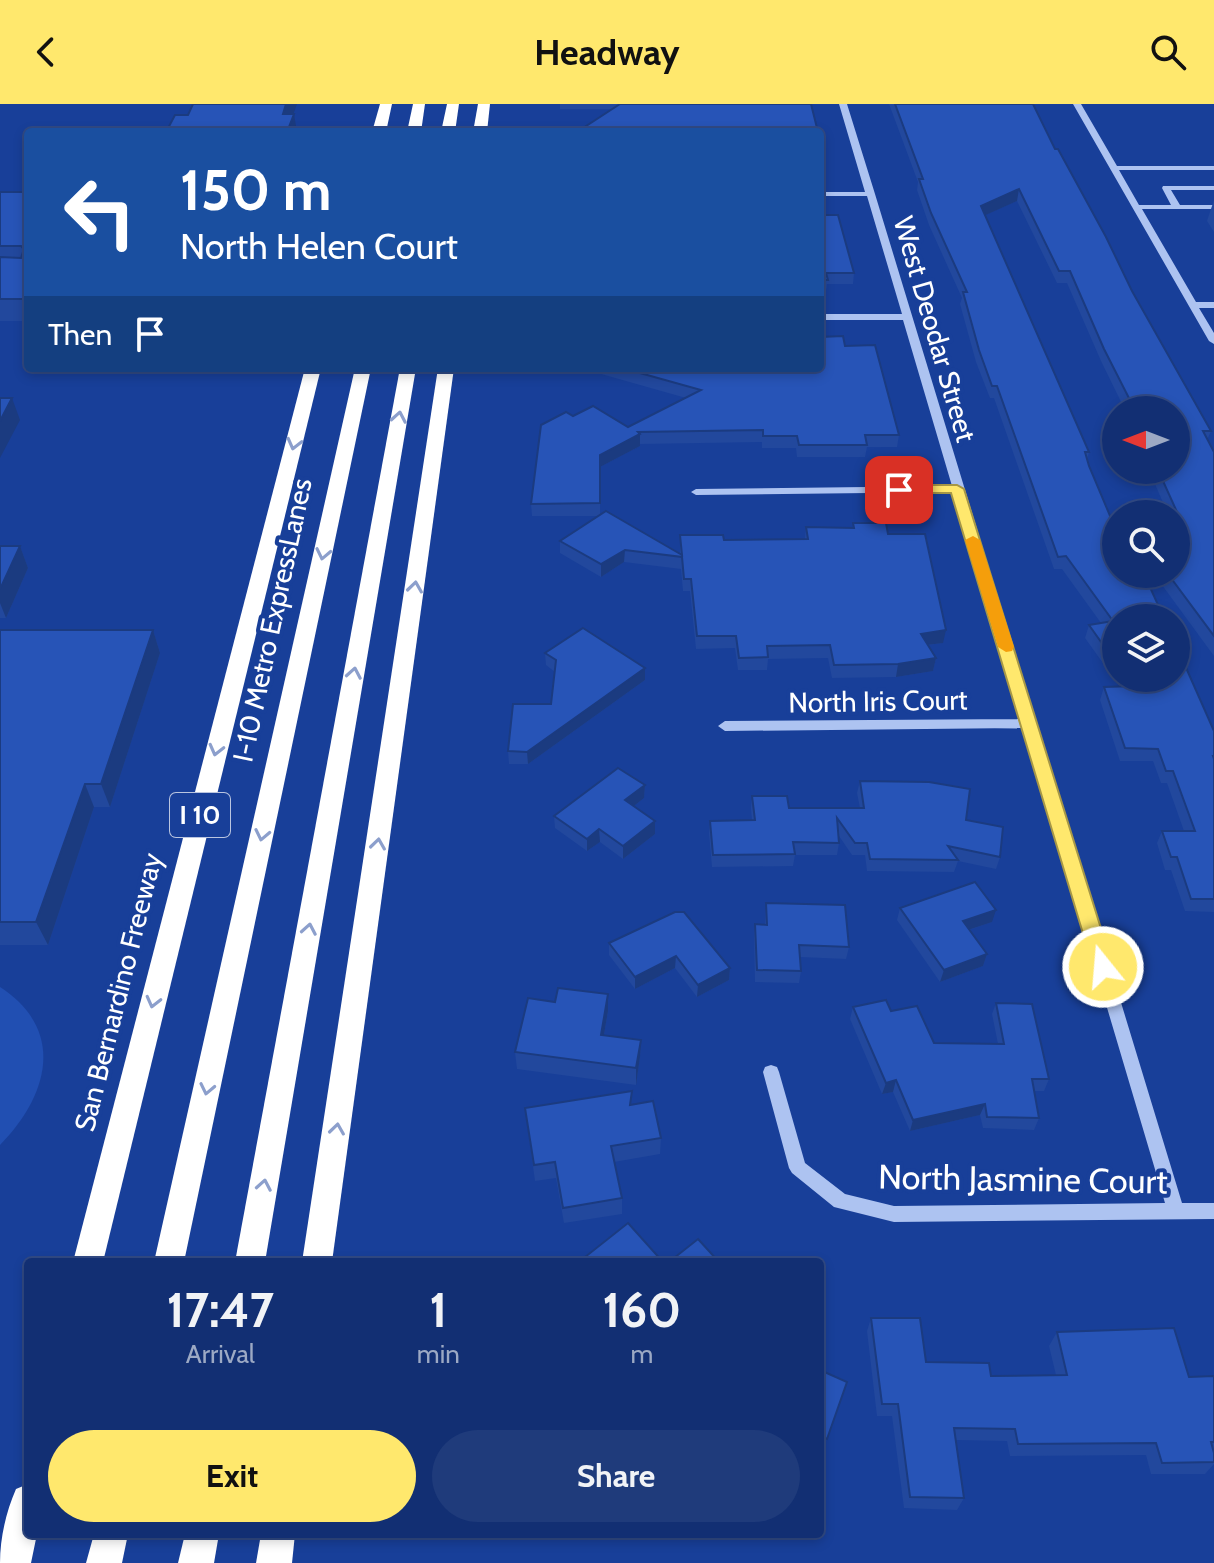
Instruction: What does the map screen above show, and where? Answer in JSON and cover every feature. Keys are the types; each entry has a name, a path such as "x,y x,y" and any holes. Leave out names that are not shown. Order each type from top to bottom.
{"highway":[{"path":"380,128 386,104"},
{"path":"415,128 419,104"},
{"path":"449,128 453,104"},
{"path":"481,128 484,104"},
{"name":"San Bernardino Freeway","path":"89,1258 312,372"},
{"name":"I-10 Metro ExpressLanes","path":"170,1258 362,372"},
{"path":"251,1258 407,372"},
{"path":"318,1258 445,372"},
{"path":"14,1558 24,1517"}],"street":[{"name":"West Deodar Street","path":"843,104 1176,1211"},
{"path":"1077,104 1214,341"},
{"path":"1114,168 1214,168"},
{"path":"1177,207 1166,188 1214,188"},
{"path":"824,194 871,194"},
{"path":"1137,207 1214,207"},
{"path":"1193,305 1214,305"},
{"path":"824,317 905,317"},
{"path":"696,492 957,489"},
{"name":"North Iris Court","path":"725,726 1030,723"},
{"name":"North Jasmine Court","path":"771,1072 798,1168 840,1201 894,1214 1214,1211"}],"shaded area":[{"path":"0,987 21,1004 35,1023 42,1043 43,1063 30,1105 0,1145"}],"building":[{"path":"193,104 286,104 283,114 294,114 289,128 168,128 175,115 188,115"},
{"path":"620,104 811,104 817,128 583,128"},
{"path":"895,104 1033,104 1132,291 1211,431 1203,431 1214,452 1214,636 1178,588 1190,588 1190,500 1172,500 1164,484 1190,484 1190,396 1128,396 1070,271 1059,271 1019,189 981,206 1089,452 1085,452 1089,466 1103,500 1102,588 1150,588 1158,604 1102,606 1066,556 1058,557 997,386 992,386 979,350 963,292 967,292 931,213 919,179 923,179"},
{"path":"0,192 24,192 24,249 21,246 0,246"},
{"path":"824,215 838,215 854,273 826,273 828,280 824,280"},
{"path":"24,249 24,299 0,299 0,257 21,258"},
{"path":"843,336 845,346 875,345 899,435 865,435 867,445 799,445 797,436 763,436 763,430 638,432 640,434 600,455 600,503 531,504 541,425 566,412 573,416 593,406 628,427 701,390 636,372 824,372 824,337"},
{"path":"0,398 12,398 0,421"},
{"path":"606,511 682,555 680,535 723,535 724,540 808,539 806,527 854,528 853,523 886,523 888,534 925,534 946,630 921,634 936,658 898,664 834,665 830,645 767,646 768,657 739,658 736,636 697,636 691,579 684,579 682,557 625,550 601,564 560,541"},
{"path":"0,546 20,546 0,589"},
{"path":"1102,623 1102,643 1089,625"},
{"path":"583,628 645,668 527,752 508,751 513,704 551,704 556,660 545,653"},
{"path":"0,630 153,630 101,784 85,784 36,922 0,922"},
{"path":"1190,677 1214,731 1214,899 1191,899 1177,857 1171,857 1162,831 1195,831 1173,771 1166,771 1158,749 1125,748 1106,692 1190,692"},
{"path":"618,768 645,785 625,800 655,821 623,846 599,829 587,839 554,816"},
{"path":"860,781 929,782 970,789 966,820 1003,827 1000,857 948,846 958,860 870,859 867,843 855,843 837,818 839,843 793,842 795,854 713,855 710,821 755,820 752,796 787,796 789,808 864,808"},
{"path":"975,882 996,910 963,921 987,954 944,970 900,908"},
{"path":"766,903 845,905 849,947 799,945 801,971 757,970 755,924 767,925"},
{"path":"675,912 684,912 730,968 698,985 676,956 635,977 609,943"},
{"path":"558,988 608,994 601,1035 641,1040 636,1068 515,1052 528,998 555,1002"},
{"path":"886,1000 891,1011 917,1006 934,1043 1004,1044 996,1003 1032,1004 1049,1079 1032,1079 1039,1118 987,1117 985,1104 913,1120 896,1080 886,1083 853,1007"},
{"path":"632,1091 630,1105 653,1101 661,1138 611,1146 622,1198 563,1208 555,1162 534,1165 525,1108"},
{"path":"628,1223 659,1258 584,1258"},
{"path":"698,1239 715,1258 674,1258"},
{"path":"871,1318 920,1318 926,1362 989,1363 991,1376 1067,1375 1057,1332 1174,1328 1189,1377 1214,1376 1214,1442 1211,1442 1214,1462 1162,1463 1156,1443 1018,1444 1015,1429 954,1428 964,1498 910,1497 898,1404 882,1404"},
{"path":"824,1372 847,1382 827,1439 824,1438"}],"slow traffic":[{"path":"973,540 1006,647"}],"route":[{"path":"899,490 957,489 1103,967"}]}
